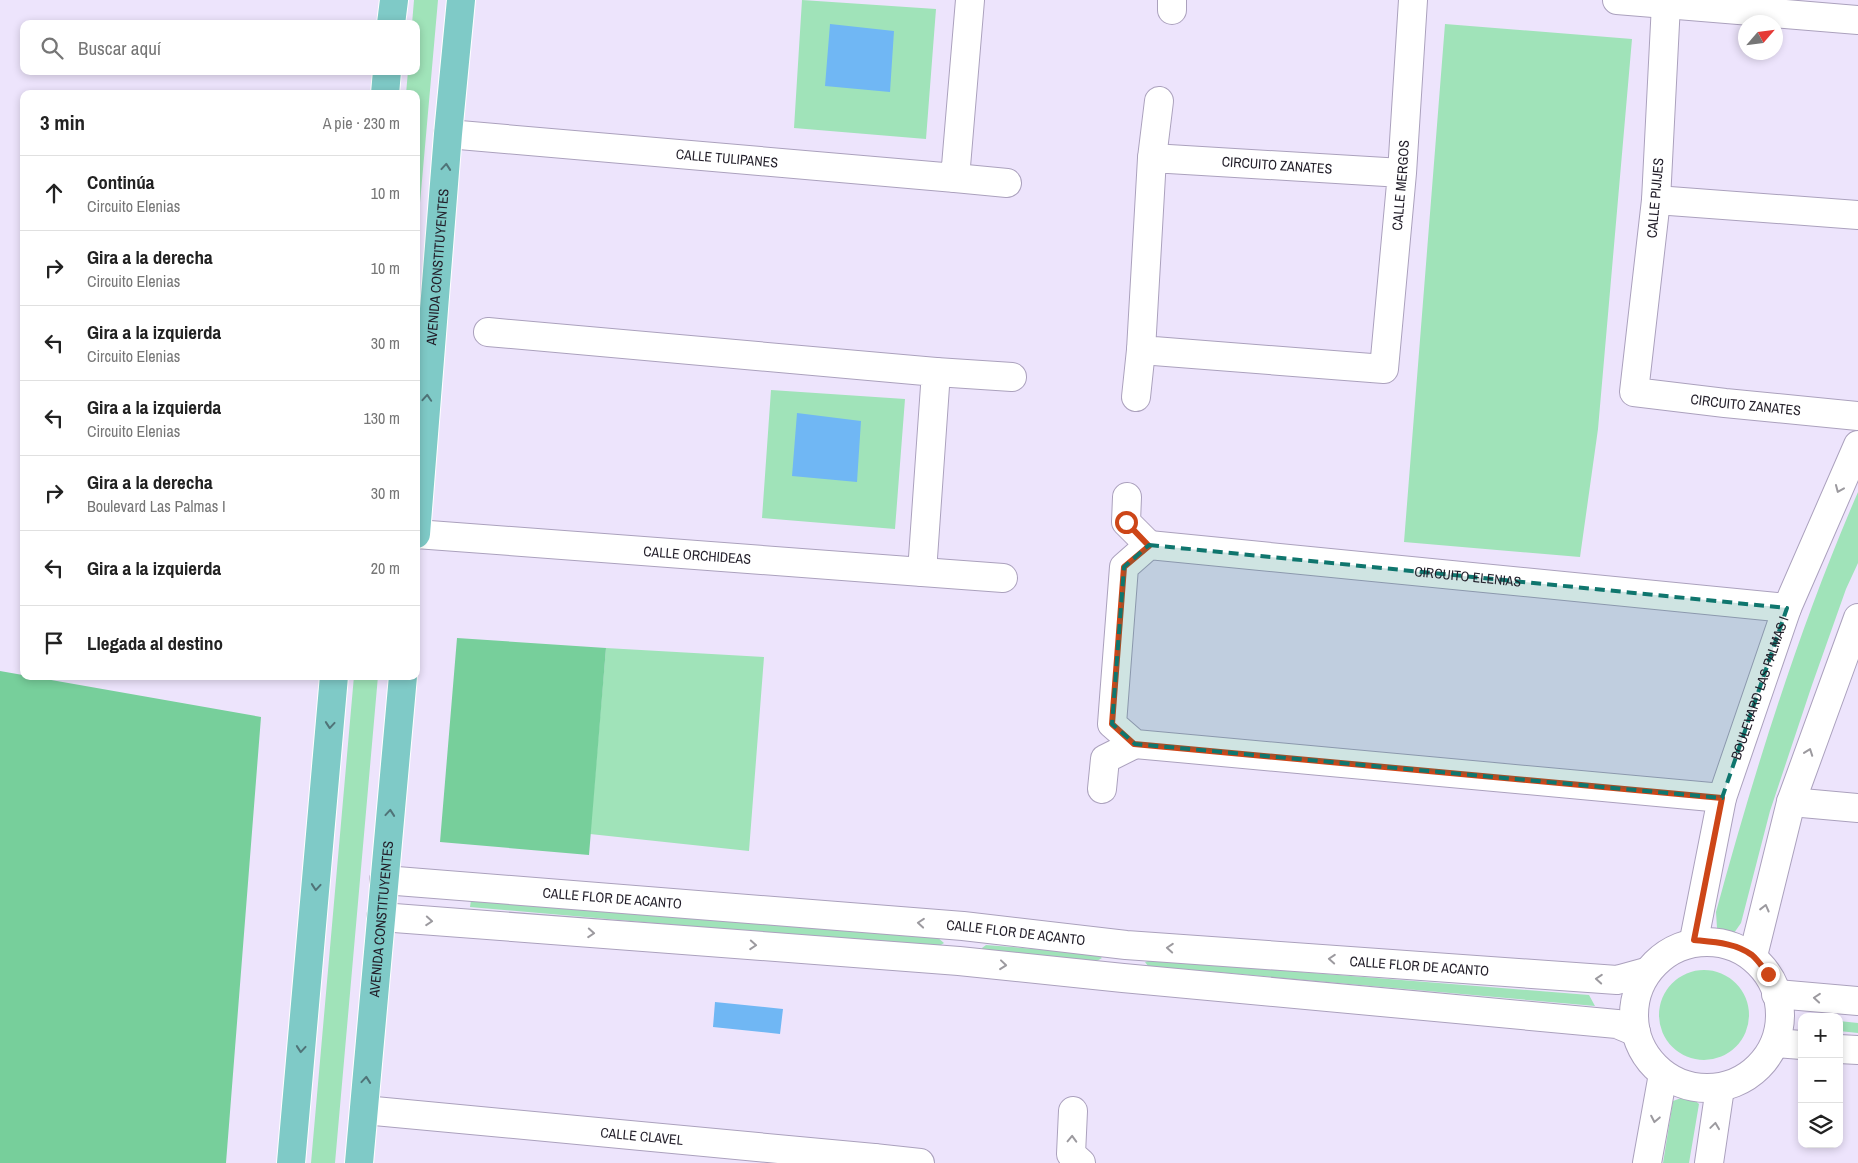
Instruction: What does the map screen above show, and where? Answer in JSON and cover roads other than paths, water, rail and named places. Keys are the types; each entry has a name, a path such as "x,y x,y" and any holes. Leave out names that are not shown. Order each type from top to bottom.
{"main road":[{"path":"392,20 394,0"},
{"name":"AVENIDA CONSTITUYENTES","path":"420,484 448,134 461,0"},
{"path":"385,90 387,75"},
{"path":"291,1163 334,680"},
{"name":"AVENIDA CONSTITUYENTES","path":"359,1163 403,680"}],"street":[{"path":"955,178 970,0"},
{"name":"CALLE MERGOS","path":"1141,350 1384,369 1402,173 1413,0"},
{"path":"1617,0 1858,20"},
{"name":"CALLE PIJIJES","path":"1634,392 1656,200 1666,4"},
{"path":"1136,397 1141,350 1152,158 1159,101"},
{"name":"CALLE TULIPANES","path":"448,134 1007,183"},
{"name":"CIRCUITO ZANATES","path":"1152,158 1402,173"},
{"path":"1656,200 1858,215"},
{"path":"488,332 936,372 1012,377"},
{"path":"922,572 936,372"},
{"name":"CIRCUITO ZANATES","path":"1634,392 1858,416"},
{"name":"BOULEVARD LAS PALMAS I","path":"1694,940 1722,798 1788,608 1858,444"},
{"path":"1127,497 1126,522 1149,546 1124,567 1112,724 1134,744"},
{"name":"CALLE ORCHIDEAS","path":"420,534 1003,578"},
{"name":"CIRCUITO ELENIAS","path":"1149,546 1788,608"},
{"path":"1753,956 1791,802 1858,618"},
{"path":"1102,789 1105,759 1134,744 1722,798"},
{"path":"1791,802 1858,808"},
{"name":"CALLE FLOR DE ACANTO","path":"384,880 964,926 1126,944 1616,980 1646,972"},
{"path":"381,917 959,961 1617,1024 1636,1032"},
{"path":"959,961 964,926"},
{"path":"1694,940 1734,946 1753,956 1768,974 1776,994 1778,1023 1775,1043 1764,1062 1745,1079 1720,1088 1700,1089 1681,1084 1663,1074 1646,1056 1636,1032 1637,991 1646,972 1662,956 1694,940"},
{"path":"1123,978 1126,944"},
{"path":"1776,994 1858,1001"},
{"path":"1775,1043 1798,1045"},
{"path":"1843,1049 1858,1050"},
{"path":"1646,1163 1663,1074"},
{"path":"1709,1163 1720,1088"},
{"name":"CALLE CLAVEL","path":"364,1110 920,1163"},
{"path":"1073,1112 1071,1154 1081,1163"}],"water":[{"path":"830,24 894,31 890,92 825,86"},
{"path":"797,413 861,421 857,482 792,476"},
{"path":"715,1002 783,1009 780,1034 713,1027"}]}
